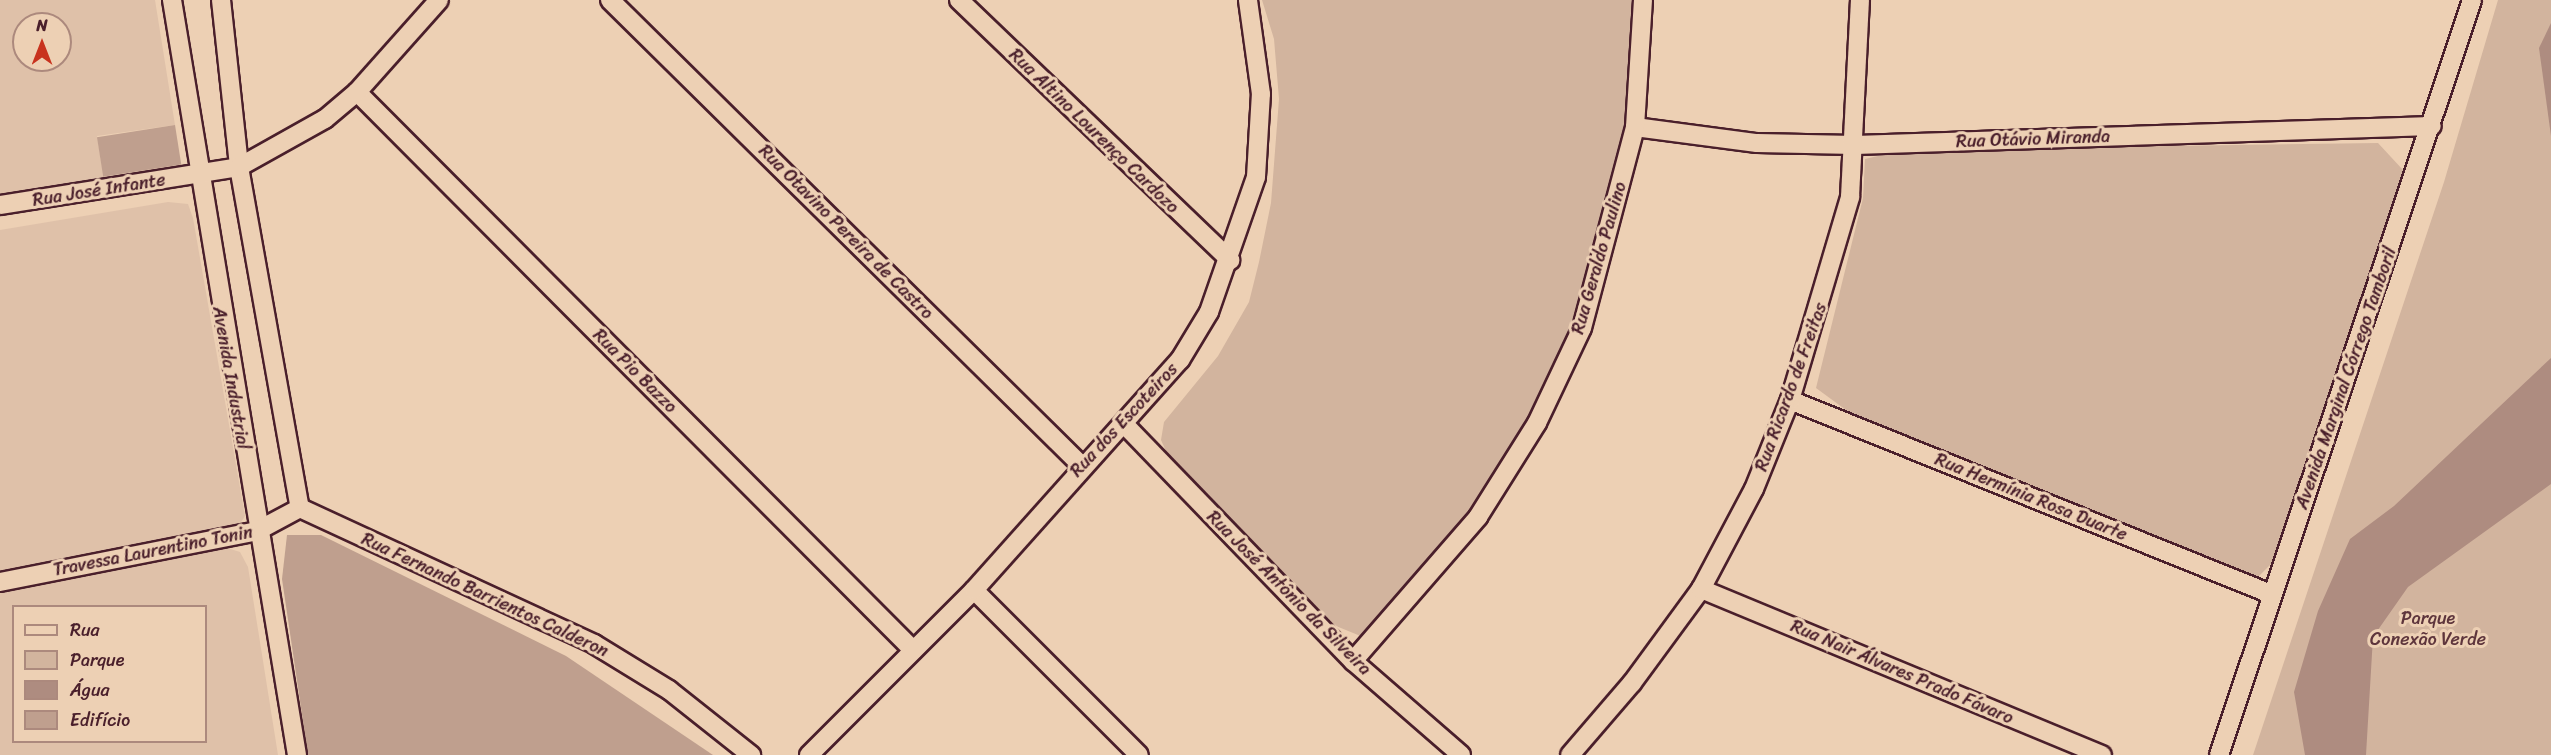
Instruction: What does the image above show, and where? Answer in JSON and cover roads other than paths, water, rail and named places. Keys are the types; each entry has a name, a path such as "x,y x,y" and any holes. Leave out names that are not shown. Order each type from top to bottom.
{"street":[{"name":"Avenida Industrial","path":"172,0 197,175 297,755"},
{"path":"220,0 239,167 300,508"},
{"name":"Rua José Infante","path":"0,205 239,167 286,144 357,92 439,0"},
{"name":"Rua Otavino Pereira de Castro","path":"610,0 1081,465"},
{"name":"Rua Altino Lourenço Cardozo","path":"959,0 1230,260"},
{"name":"Rua dos Escoteiros","path":"809,755 974,590 1081,465 1124,424 1180,360 1209,312 1230,260 1256,177 1261,94 1248,0"},
{"name":"Rua Geraldo Paulino","path":"1353,661 1478,518 1537,423 1582,328 1635,127 1643,0"},
{"name":"Rua Ricardo de Freitas","path":"1570,755 1632,683 1701,589 1754,489 1790,400 1834,262 1855,145 1860,0"},
{"name":"Avenida Marginal Córrego Tamboril","path":"2219,755 2271,594 2432,126 2472,0"},
{"name":"Rua Pio Bazzo","path":"357,92 913,650"},
{"name":"Rua Otávio Miranda","path":"1635,127 1757,143 1855,145 2432,126"},
{"name":"Rua Hermínia Rosa Duarte","path":"1790,400 2271,594"},
{"name":"Rua José Antônio da Silveira","path":"1124,424 1353,661 1461,755"},
{"name":"Travessa Laurentino Tonin","path":"0,582 257,531 300,508"},
{"name":"Rua Fernando Barrientos Calderon","path":"300,508 594,644 669,690 751,755"},
{"name":"Rua Nair Álvares Prado Fávaro","path":"1701,589 2102,755"},
{"path":"974,590 1139,755"}],"water":[{"path":"2551,23 2551,136 2539,48"},
{"path":"2551,358 2551,484 2408,587 2373,637 2366,755 2305,755 2294,692 2318,611 2350,539 2394,506"}],"park label":[{"name":"Parque Conexão Verde","path":"2428,629"}]}
